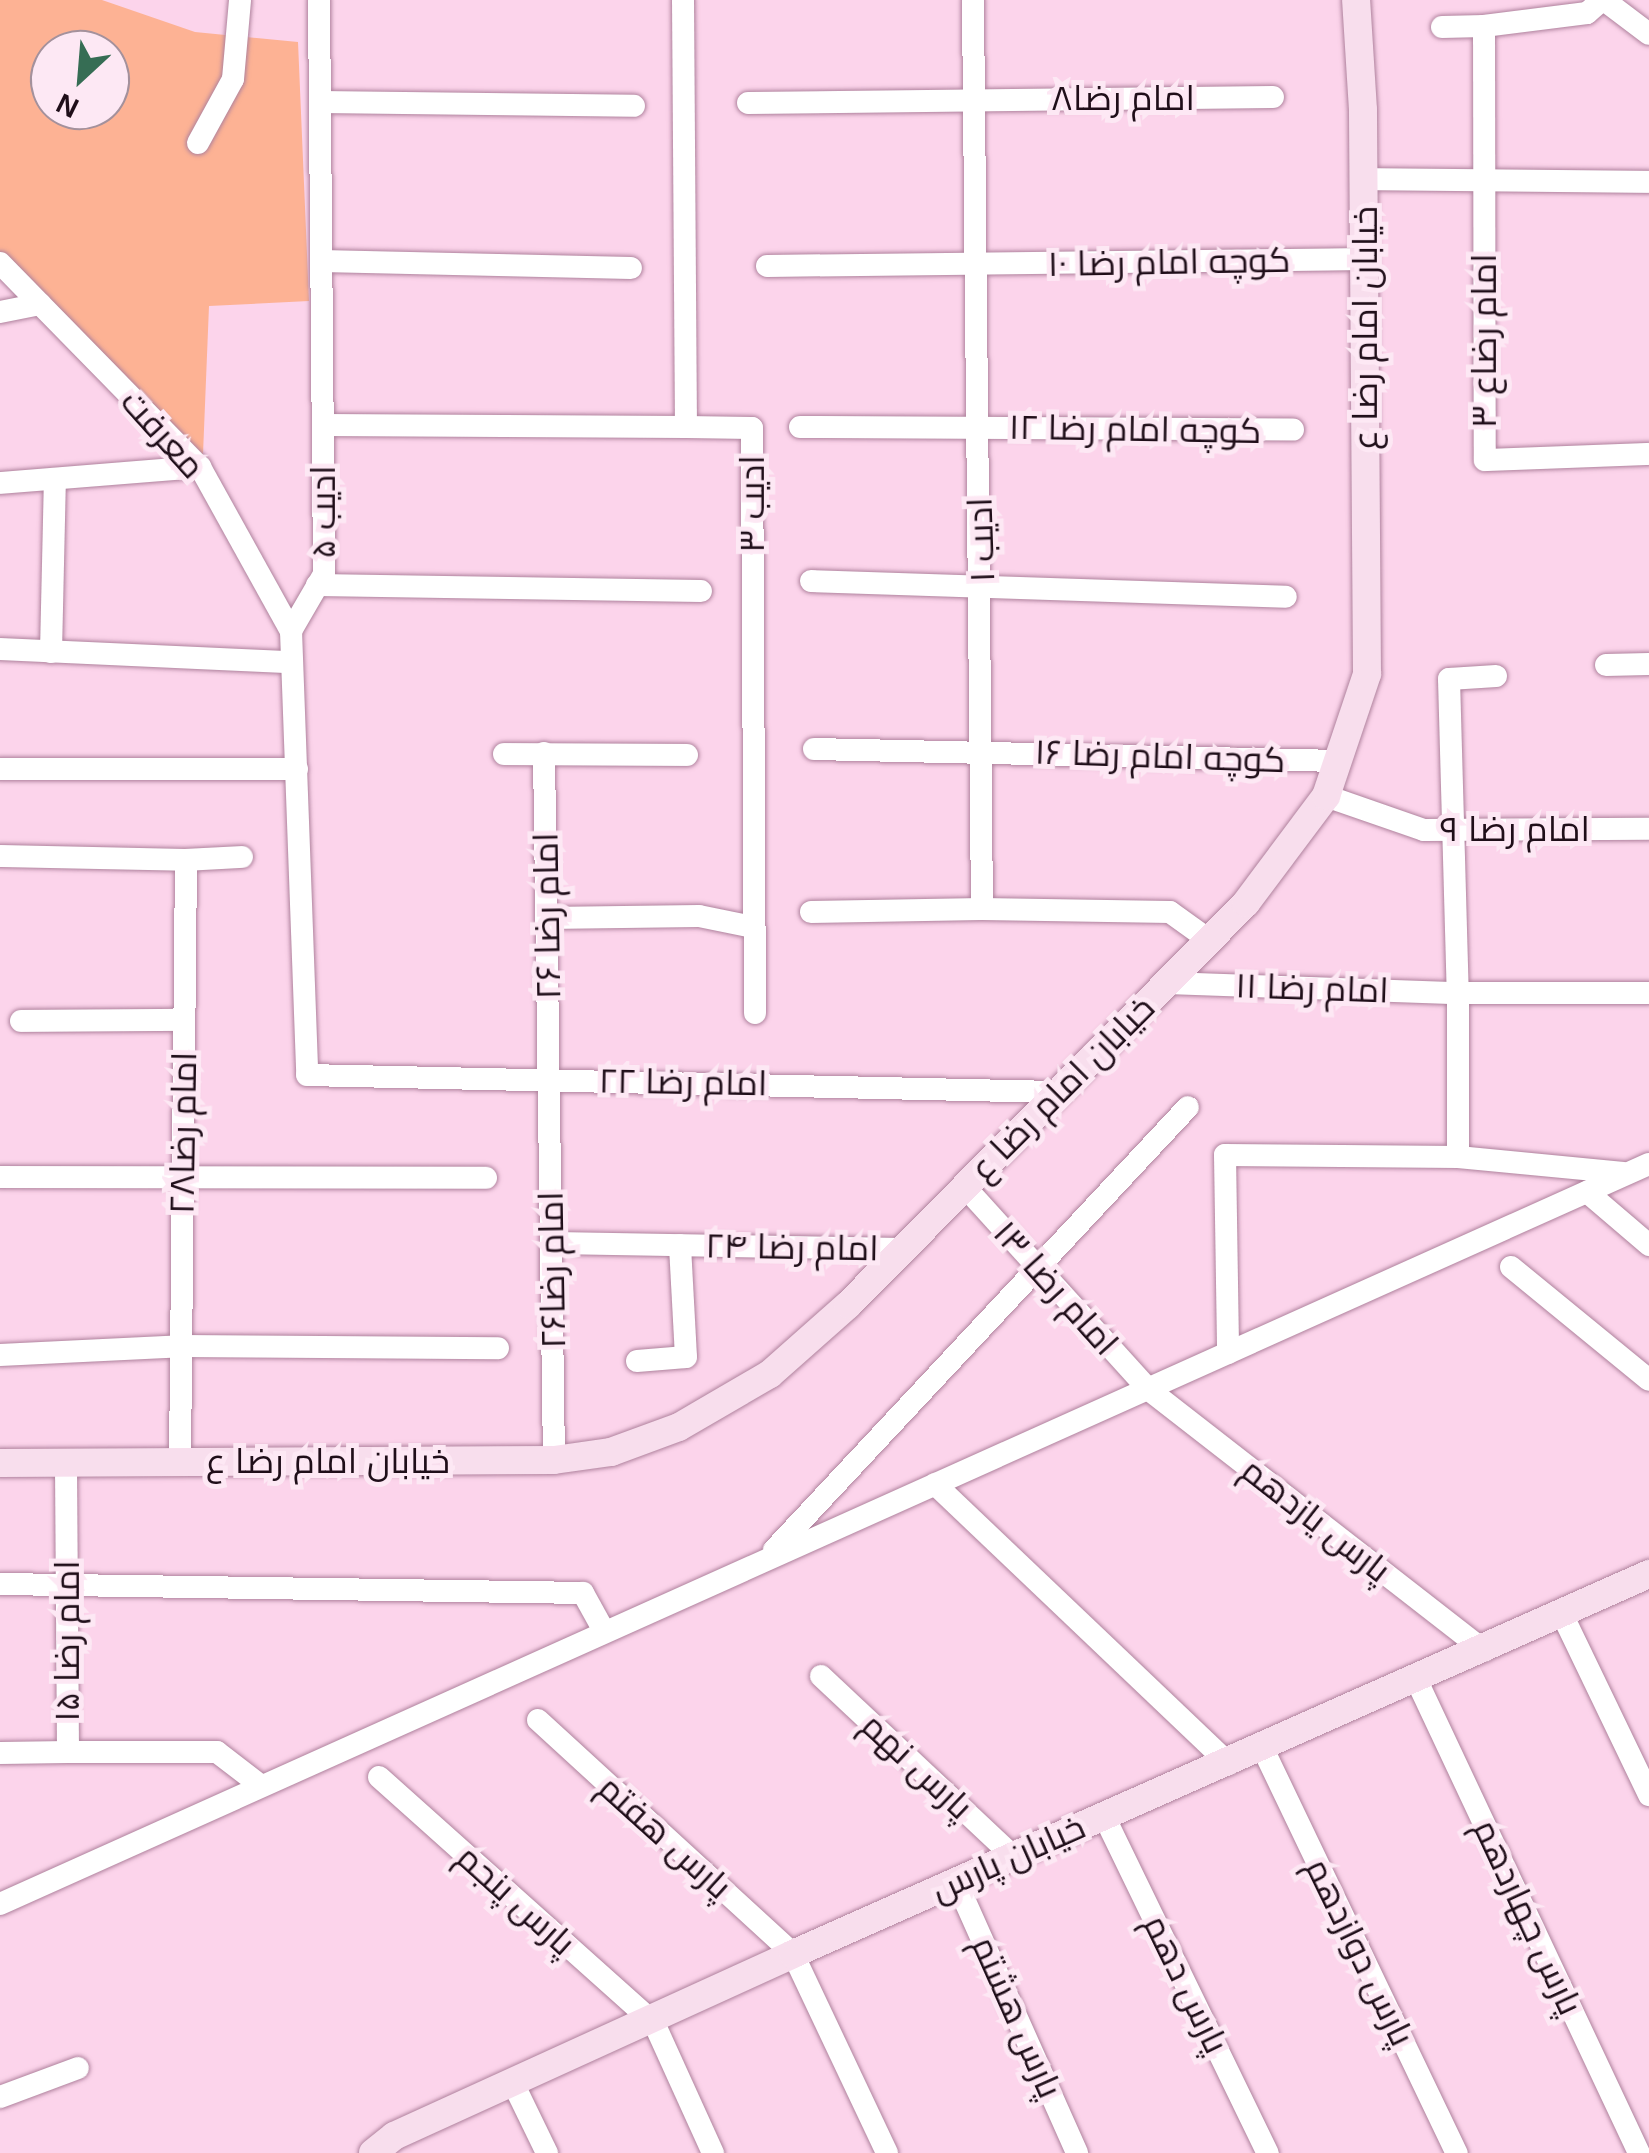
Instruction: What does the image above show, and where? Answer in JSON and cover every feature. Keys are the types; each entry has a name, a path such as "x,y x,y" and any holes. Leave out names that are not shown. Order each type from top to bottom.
{"main road":[{"name":"خیابان امام رضا ع","path":"0,1464 554,1460 610,1452 678,1427 770,1374 904,1249 1209,940 1267,877 1326,796 1367,674 1364,179 1356,0"},
{"name":"خیابان پارس","path":"373,2153 394,2136 654,2023 793,1954 1104,1816 1264,1750 1649,1574"}],"street":[{"path":"198,143 233,79 240,0"},
{"name":"ادیب ۵","path":"307,1076 291,662 292,631 324,574 319,0"},
{"path":"323,424 686,427 683,0"},
{"name":"ادیب ۱","path":"973,0 973,264 982,590 982,908"},
{"path":"1442,27 1587,14 1603,0 1649,32"},
{"path":"1483,178 1484,26"},
{"name":"امام رضا۸","path":"748,103 1273,97"},
{"path":"320,102 634,106"},
{"name":"امام رضا‌ع ۳","path":"1483,178 1485,460 1649,454"},
{"path":"1364,179 1649,182"},
{"name":"کوچه امام رضا ۱۰","path":"766,266 1364,260"},
{"path":"322,261 631,268"},
{"name":"معرفت","path":"0,264 200,467 292,631"},
{"path":"0,312 40,304"},
{"name":"ادیب ۳","path":"686,427 752,428 755,1013"},
{"name":"کوچه امام رضا ۱۲","path":"800,428 1294,430"},
{"path":"0,483 200,467"},
{"path":"51,652 55,478"},
{"path":"811,581 982,590 1286,597"},
{"path":"318,585 701,591"},
{"path":"0,650 291,662"},
{"path":"1606,666 1649,664"},
{"path":"1458,1157 1455,830 1449,679 1496,676"},
{"name":"کوچه امام رضا ۱۶","path":"814,749 1340,761"},
{"name":"امام رضا ۲۶","path":"544,753 550,1080"},
{"path":"504,754 688,755"},
{"path":"0,769 296,769"},
{"name":"امام رضا ۹","path":"1326,796 1424,830 1649,829"},
{"path":"0,856 186,860 242,856"},
{"name":"امام رضا۲۸","path":"180,1462 186,860"},
{"path":"810,912 982,908 1170,912 1209,940"},
{"path":"548,918 699,916 753,927"},
{"name":"امام رضا ۱۱","path":"1167,983 1458,993 1649,993"},
{"path":"20,1022 184,1020"},
{"name":"امام رضا ۲۲","path":"307,1076 1059,1092"},
{"name":"امام رضا۲۶","path":"550,1080 554,1460"},
{"path":"765,1560 1188,1106"},
{"path":"1228,1352 1225,1156 1458,1157 1639,1169"},
{"path":"0,1904 1639,1169"},
{"path":"0,1177 486,1178"},
{"name":"امام رضا ۱۳","path":"965,1186 1148,1389"},
{"path":"1586,1192 1649,1245"},
{"name":"امام رضا ۲۴","path":"552,1243 904,1249"},
{"name":"امام رضا ۲۴","path":"637,1362 686,1357 680,1245"},
{"path":"1511,1266 1649,1380"},
{"path":"0,1355 181,1346 498,1348"},
{"name":"پارس‌‌ یازدهم","path":"1148,1389 1484,1650"},
{"name":"۱۵ امام رضا","path":"0,1752 68,1752 66,1463"},
{"path":"935,1484 1230,1764"},
{"path":"0,1584 584,1593 604,1631"},
{"path":"1562,1614 1649,1795"},
{"name":"پارس‌‌ نهم","path":"821,1676 1013,1856"},
{"name":"پارس‌‌ چهاردهم","path":"1418,1681 1639,2153"},
{"name":"پارس‌‌ هفتم","path":"538,1720 793,1954"},
{"name":"پارس‌‌ دوازدهم","path":"1264,1750 1457,2153"},
{"path":"68,1752 217,1752 260,1786"},
{"name":"پارس‌‌ پنجم","path":"379,1777 654,2023"},
{"name":"پارس‌‌ دهم","path":"1104,1816 1268,2153"},
{"name":"پارس‌‌ هشتم","path":"956,1881 1077,2153"},
{"path":"793,1954 887,2153"},
{"path":"654,2023 713,2153"},
{"path":"0,2097 78,2068"},
{"path":"513,2083 547,2153"}],"shaded area":[{"path":"0,0 102,0 195,32 298,42 309,301 209,306 203,454 0,252"}]}
